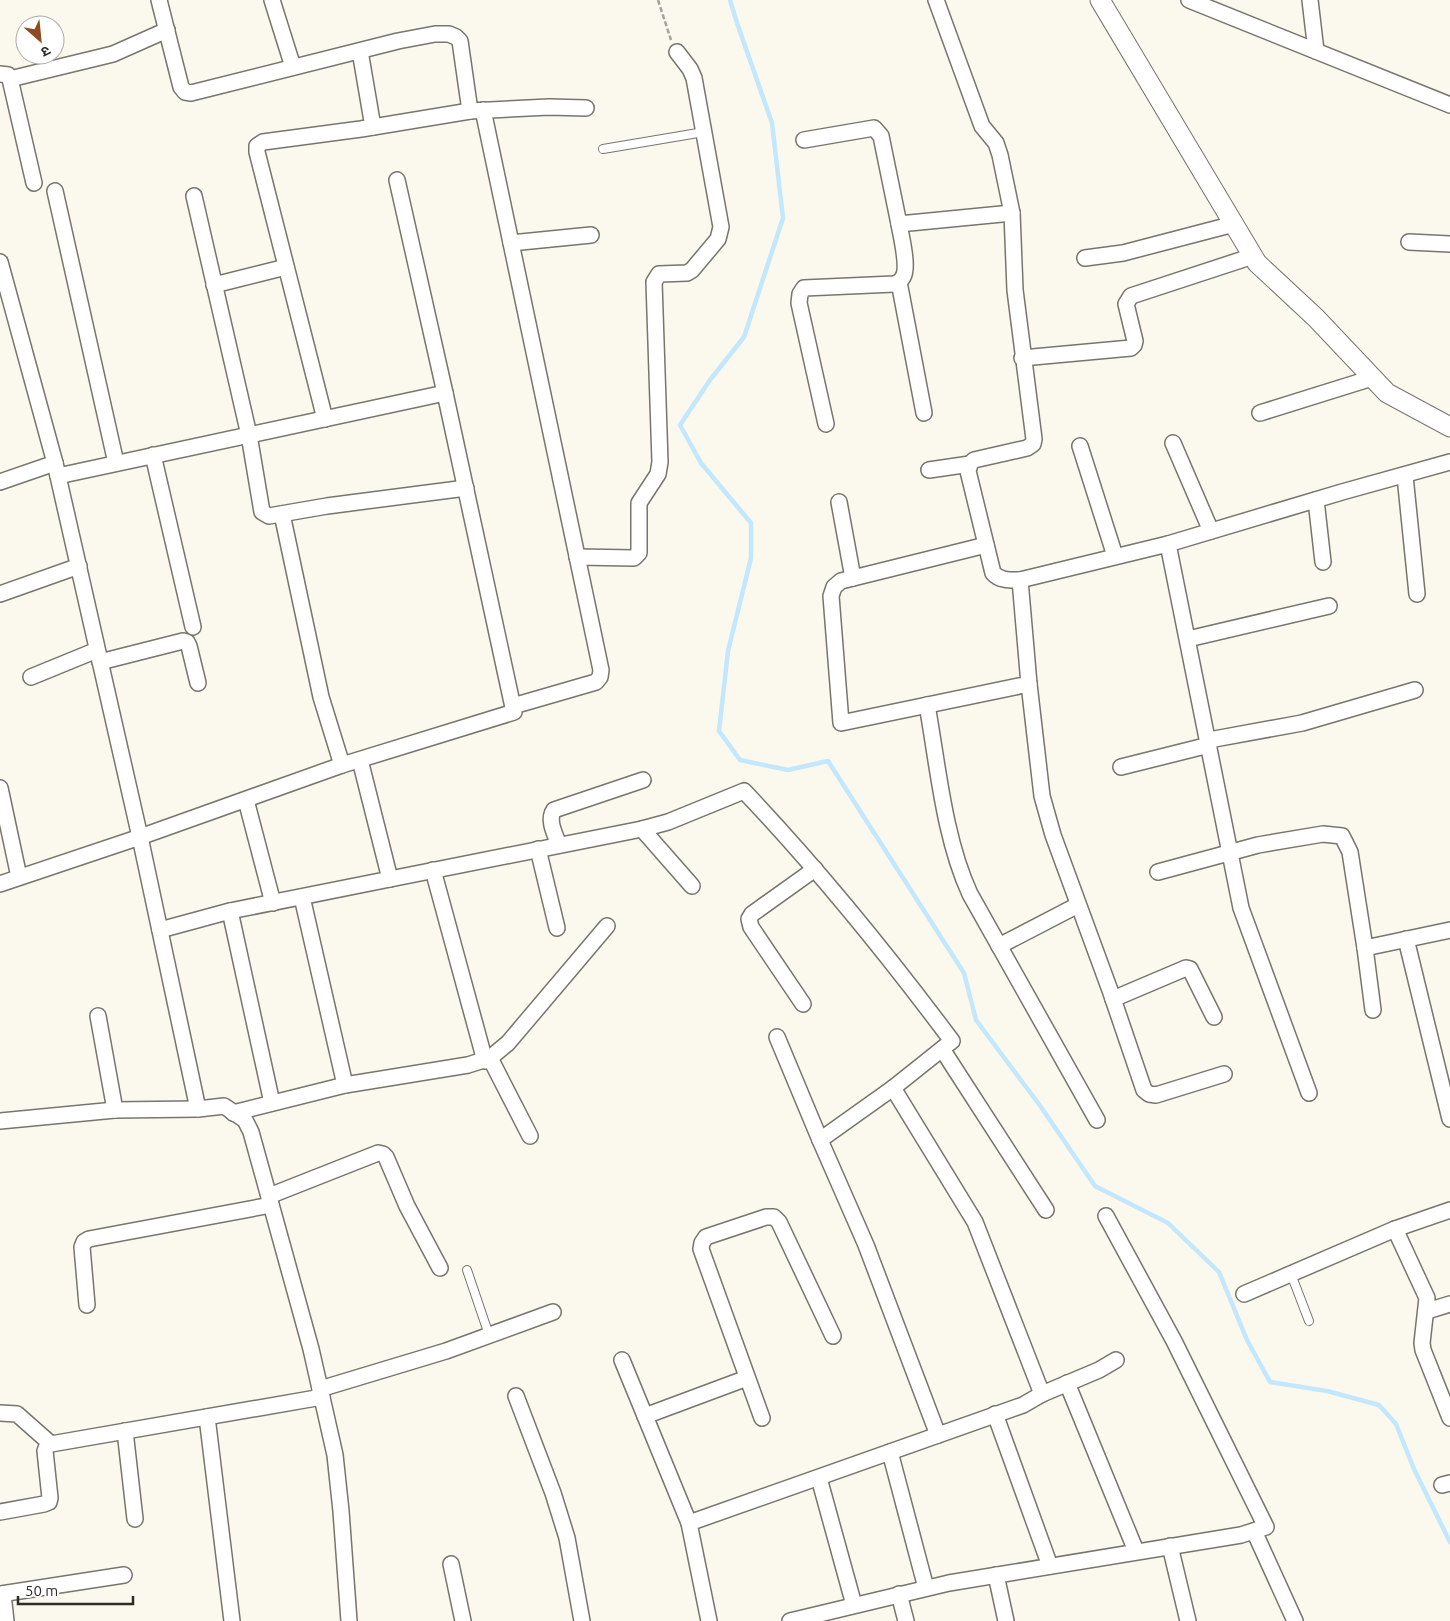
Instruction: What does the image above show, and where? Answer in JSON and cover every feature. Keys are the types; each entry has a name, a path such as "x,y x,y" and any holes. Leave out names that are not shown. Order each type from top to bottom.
{"street":[{"path":"159,0 181,87 184,92 191,93 435,34 449,34 456,36 460,41 511,242 601,670 596,682 513,706"},
{"path":"272,0 293,67"},
{"path":"936,0 982,126 996,143 1012,213 1014,290 1034,439 1033,444 1027,448 974,460 970,464 968,471 993,573 997,578 1020,580 1168,544 1450,462"},
{"path":"1100,0 1257,263 1316,318 1388,394 1450,427"},
{"path":"1188,0 1450,105"},
{"path":"1310,0 1316,51"},
{"path":"34,182 5,77 113,54 167,30"},
{"path":"360,51 373,127"},
{"path":"577,557 634,558 639,552 639,503 660,468 654,282 659,274 687,273 692,270 721,233 694,78 690,68 677,52"},
{"path":"325,419 256,152 257,146 263,142 477,110 549,107 586,108"},
{"path":"804,140 874,128 878,131 881,136 905,262 905,276 894,284 804,288 800,294 799,303 826,424"},
{"path":"0,884 140,837 342,765 514,712 397,180"},
{"path":"55,191 116,463"},
{"path":"194,196 249,435 262,512 269,516 327,506 466,488"},
{"path":"898,224 1012,213"},
{"path":"1085,258 1123,253 1234,224"},
{"path":"511,242 591,235"},
{"path":"1409,242 1450,244"},
{"path":"1022,358 1131,348 1135,341 1126,304 1131,296 1253,256"},
{"path":"0,262 57,469 140,837 198,1109"},
{"path":"214,285 286,267"},
{"path":"899,282 924,413"},
{"path":"1260,413 1372,378"},
{"path":"0,482 57,469 116,463 445,394"},
{"path":"1173,443 1211,531"},
{"path":"1080,446 1116,556"},
{"path":"153,455 192,627"},
{"path":"929,470 970,464"},
{"path":"1405,476 1417,594"},
{"path":"1316,500 1323,562"},
{"path":"838,502 853,578"},
{"path":"282,514 321,696 342,765"},
{"path":"1168,544 1241,908 1309,1093"},
{"path":"986,545 841,581 834,587 831,596 841,723 1029,684"},
{"path":"0,594 78,566"},
{"path":"1020,580 1029,684 1042,796 1053,835 1144,1090 1149,1094 1156,1095 1224,1074"},
{"path":"1188,640 1329,606"},
{"path":"31,677 99,656 183,641 187,642 190,646 198,683"},
{"path":"1121,768 1209,742 1302,723 1416,690"},
{"path":"927,705 950,838 956,861 970,894 1097,1120"},
{"path":"360,760 390,879"},
{"path":"559,845 550,819 554,810 643,780"},
{"path":"0,788 19,877"},
{"path":"160,930 230,911 642,829 668,822 744,791 816,869 903,975 952,1042 894,1088 820,1140"},
{"path":"246,800 273,903"},
{"path":"642,829 692,886"},
{"path":"1158,872 1258,845 1323,834 1342,836 1350,852 1373,1010"},
{"path":"538,849 557,928"},
{"path":"803,1004 751,927 749,919 752,914 816,869"},
{"path":"434,870 488,1060 530,1136"},
{"path":"302,897 345,1085"},
{"path":"999,946 1078,905"},
{"path":"230,911 272,1103"},
{"path":"233,1113 345,1085 488,1060 508,1043 606,926"},
{"path":"1365,948 1450,930"},
{"path":"1406,939 1450,1119"},
{"path":"1113,999 1186,968 1190,969 1214,1017"},
{"path":"98,1016 116,1110"},
{"path":"777,1037 866,1245 938,1435"},
{"path":"942,1049 1046,1210"},
{"path":"894,1088 975,1222 1042,1394"},
{"path":"0,1121 116,1110 198,1109 224,1106 245,1120 251,1132 311,1349 335,1455 349,1621"},
{"path":"88,1305 82,1248 84,1242 89,1239 270,1201 378,1153 386,1157 407,1206 440,1268"},
{"path":"1244,1294 1395,1229 1450,1210"},
{"path":"797,1620 926,1588 1136,1551 1241,1535 1266,1527 1174,1341 1106,1216"},
{"path":"762,1418 701,1249 706,1237 766,1217 774,1217 779,1222 833,1336"},
{"path":"1395,1229 1427,1298 1422,1342 1423,1350 1450,1418"},
{"path":"1427,1311 1450,1304"},
{"path":"0,1512 48,1502 50,1498 45,1451 47,1446 51,1444 208,1416 321,1393 446,1351 553,1312"},
{"path":"622,1360 689,1524 709,1621"},
{"path":"689,1524 1023,1405 1042,1394 1099,1370 1116,1360"},
{"path":"645,1416 747,1378"},
{"path":"1068,1383 1136,1551"},
{"path":"516,1396 553,1493 567,1538 582,1621"},
{"path":"0,1413 17,1414 51,1444"},
{"path":"995,1414 1050,1566"},
{"path":"208,1416 232,1621"},
{"path":"125,1431 135,1518"},
{"path":"890,1452 926,1588"},
{"path":"819,1478 854,1605"},
{"path":"1254,1530 1295,1621"},
{"path":"1170,1546 1188,1621"},
{"path":"451,1564 463,1621"},
{"path":"6,1621 1,1594 124,1575"},
{"path":"996,1575 1006,1621"},
{"path":"899,1594 906,1621"}],"lane":[{"path":"603,149 704,132"},
{"path":"467,1270 489,1335"},
{"path":"1291,1274 1309,1321"}],"path":[{"path":"658,0 677,52"}],"waterway":[{"path":"730,0 772,123 783,218 744,337 710,380 680,425 701,463 751,523 751,558 728,651 719,731 740,760 788,770 828,761 964,973 976,1020 1041,1107 1095,1186 1168,1223 1219,1272 1247,1340 1270,1382 1327,1391 1379,1405 1396,1424 1414,1469 1450,1542"}]}
